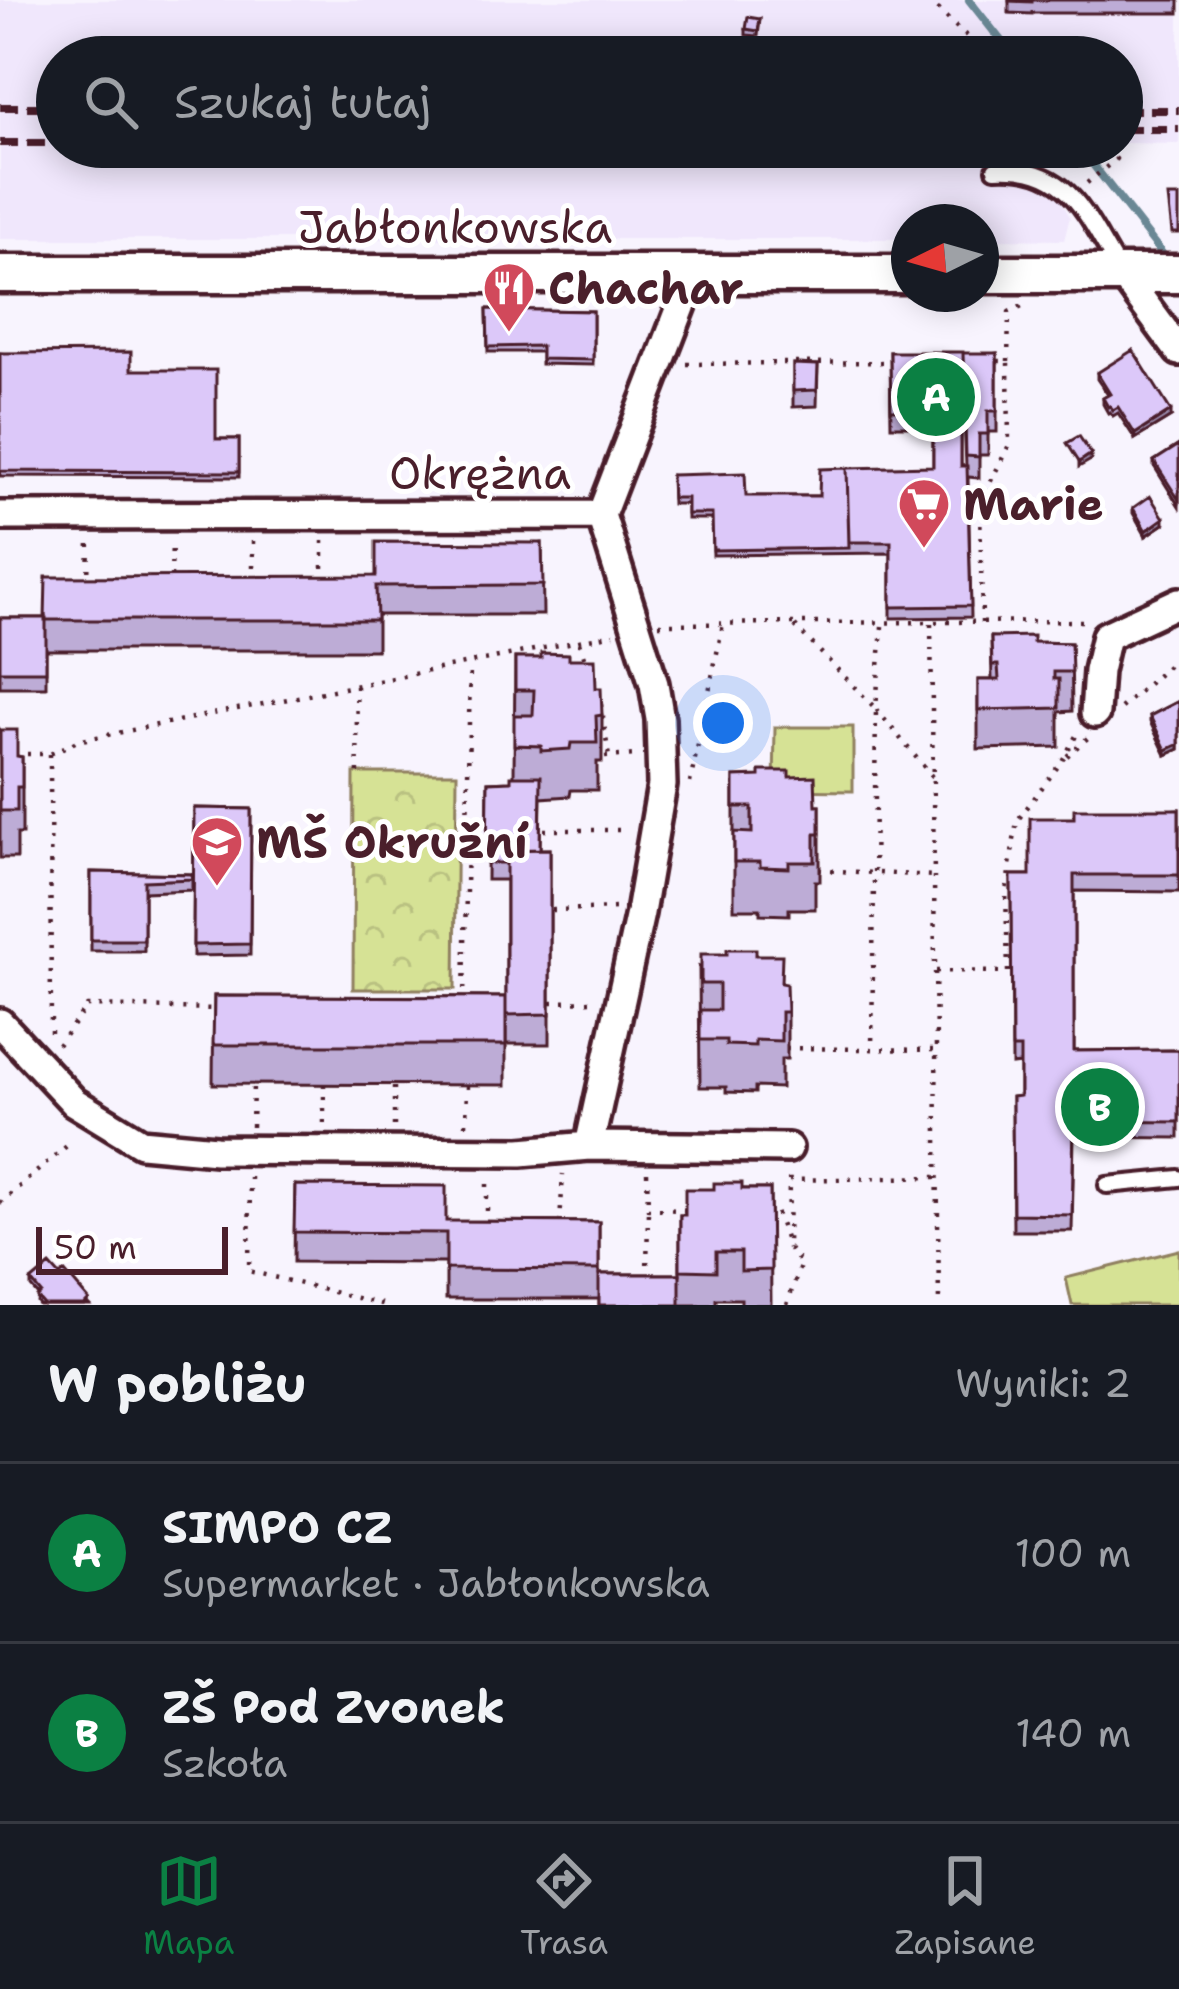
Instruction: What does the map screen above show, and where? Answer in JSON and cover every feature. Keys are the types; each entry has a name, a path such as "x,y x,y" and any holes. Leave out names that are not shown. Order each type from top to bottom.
{"main road":[{"name":"Jabłonkowska","path":"0,274 891,274"},
{"path":"999,274 1173,274"}],"street":[{"path":"1123,275 1179,351"},
{"path":"601,515 693,276"},
{"name":"Okrężna","path":"0,516 601,515 654,684 661,719 662,785 640,913 589,1145"},
{"path":"1095,713 1106,636 1179,602"},
{"path":"0,1023 74,1102 140,1143 216,1150 251,1142 521,1152 589,1145 788,1148"}],"lane":[{"path":"995,169 1017,168 1055,180 1072,195 1123,275"},
{"path":"1107,1185 1179,1178"}],"path":[{"path":"930,0 968,36"},
{"path":"1088,182 1105,168"},
{"path":"982,623 980,503 1009,445 1007,361 984,362"},
{"path":"657,364 891,362"},
{"path":"88,603 89,535"},
{"path":"171,581 172,535"},
{"path":"323,535 323,581"},
{"path":"253,536 253,581"},
{"path":"0,754 50,754 77,741 579,643 621,633 636,624 1098,620 1106,636"},
{"path":"793,624 876,709 934,779"},
{"path":"872,1049 876,709 882,624"},
{"path":"931,624 939,1305"},
{"path":"579,643 586,664"},
{"path":"466,1018 470,664"},
{"path":"356,686 358,774"},
{"path":"602,705 609,757"},
{"path":"936,971 1010,972 1006,891 1017,821 1062,761 1088,715 1095,713"},
{"path":"50,754 51,1054 87,1006 232,1009"},
{"path":"643,754 643,766"},
{"path":"544,830 639,830"},
{"path":"819,870 935,876"},
{"path":"552,910 622,908 623,902"},
{"path":"551,1002 619,1004"},
{"path":"786,1048 937,1050"},
{"path":"253,1084 249,1271 385,1305"},
{"path":"324,1084 324,1132"},
{"path":"394,1084 394,1131"},
{"path":"466,1085 466,1131"},
{"path":"0,1203 69,1144"},
{"path":"487,1169 487,1229"},
{"path":"559,1230 563,1169"},
{"path":"646,1289 647,1171"},
{"path":"788,1248 789,1180 938,1178"},
{"path":"648,1210 695,1210"},
{"path":"756,1211 776,1211 788,1248 800,1263 788,1305"}],"shaded area":[{"path":"0,0 1179,0 1179,144 1143,143 1143,36 36,36 36,168 1044,168 1070,217 1064,240 999,239 999,204 891,204 891,239 0,239"}],"green space":[{"path":"775,727 853,727 853,791 774,790"},
{"path":"354,773 457,773 455,989 353,989"},
{"path":"1179,1250 1179,1305 1072,1305 1066,1278"}],"building":[{"path":"748,17 760,19 758,31 746,29"},
{"path":"1168,197 1179,197 1179,233 1172,233"},
{"path":"487,309 593,311 593,360 541,359 541,346 488,347"},
{"path":"1133,350 1171,411 1135,434 1118,407 1108,407 1103,398 1110,394 1097,373"},
{"path":"131,352 131,370 216,370 216,439 239,439 239,472 0,471 0,353"},
{"path":"890,352 963,352 964,409 891,410"},
{"path":"963,353 997,353 997,411 988,411 988,434 979,434 979,457 966,456"},
{"path":"793,364 818,365 817,390 793,391"},
{"path":"961,414 971,606 891,607 891,542 849,542 847,468 933,466 933,415"},
{"path":"1079,436 1091,454 1079,462 1067,443"},
{"path":"1179,445 1179,500 1154,461"},
{"path":"847,468 849,548 713,550 712,514 687,514 687,498 672,498 671,475 745,473 746,496 819,496 820,469"},
{"path":"1150,496 1164,518 1146,531 1133,508"},
{"path":"376,542 542,543 543,585 376,586 377,620 45,620 46,577 376,576"},
{"path":"0,618 46,618 46,671 0,671"},
{"path":"1033,636 1033,642 1071,643 1072,672 1054,672 1054,679 1059,679 1059,708 978,710 978,680 999,680 998,665 992,665 991,637"},
{"path":"541,653 595,659 602,715 596,716 597,743 571,743 570,749 541,751 541,746 514,745 514,715 533,715 534,690 515,690 515,658 541,658"},
{"path":"1179,701 1179,744 1166,750 1150,716"},
{"path":"0,730 17,730 22,787 17,787 17,811 0,811"},
{"path":"760,771 815,776 820,834 815,834 815,862 789,862 789,868 734,862 734,832 752,833 752,807 734,807 734,777 760,776"},
{"path":"511,776 541,776 540,849 506,850 506,863 487,863 488,782 511,781"},
{"path":"194,808 251,809 250,944 193,945"},
{"path":"1074,809 1179,809 1179,875 1074,875 1074,1051 1179,1050 1179,1122 1074,1121 1072,1215 1013,1214 1012,1097 1020,1096 1020,1048 1012,1048 1011,875 1030,875 1030,818 1074,818"},
{"path":"550,849 550,1014 506,1015 506,850"},
{"path":"91,872 192,874 192,879 144,881 144,940 91,940"},
{"path":"727,949 782,955 787,1012 781,1012 781,1041 755,1040 755,1046 700,1040 700,1010 719,1010 719,984 701,984 701,954 727,954"},
{"path":"214,996 506,997 506,1045 213,1045"},
{"path":"714,1183 770,1189 771,1270 741,1271 741,1252 716,1252 716,1271 680,1270 685,1189 714,1189"},
{"path":"295,1185 446,1186 446,1221 599,1222 599,1270 446,1269 446,1233 294,1232"},
{"path":"50,1265 60,1276 65,1272 89,1300 84,1305 44,1305 37,1297 41,1293 31,1281"},
{"path":"599,1274 680,1274 680,1305 599,1305"}],"waterway":[{"path":"969,0 997,36"},
{"path":"1096,168 1168,261"}],"railway":[{"path":"0,107 36,107"},
{"path":"1143,110 1179,110"},
{"path":"1143,129 1179,129"},
{"path":"0,143 36,143"}],"place":[{"name":"Chachar","path":"509,334"},
{"name":"SIMPO CZ","path":"936,397"},
{"name":"Marie","path":"924,550"},
{"name":"MŠ Okružní","path":"217,888"},
{"name":"ZŠ Pod Zvonek","path":"1100,1107"}]}
